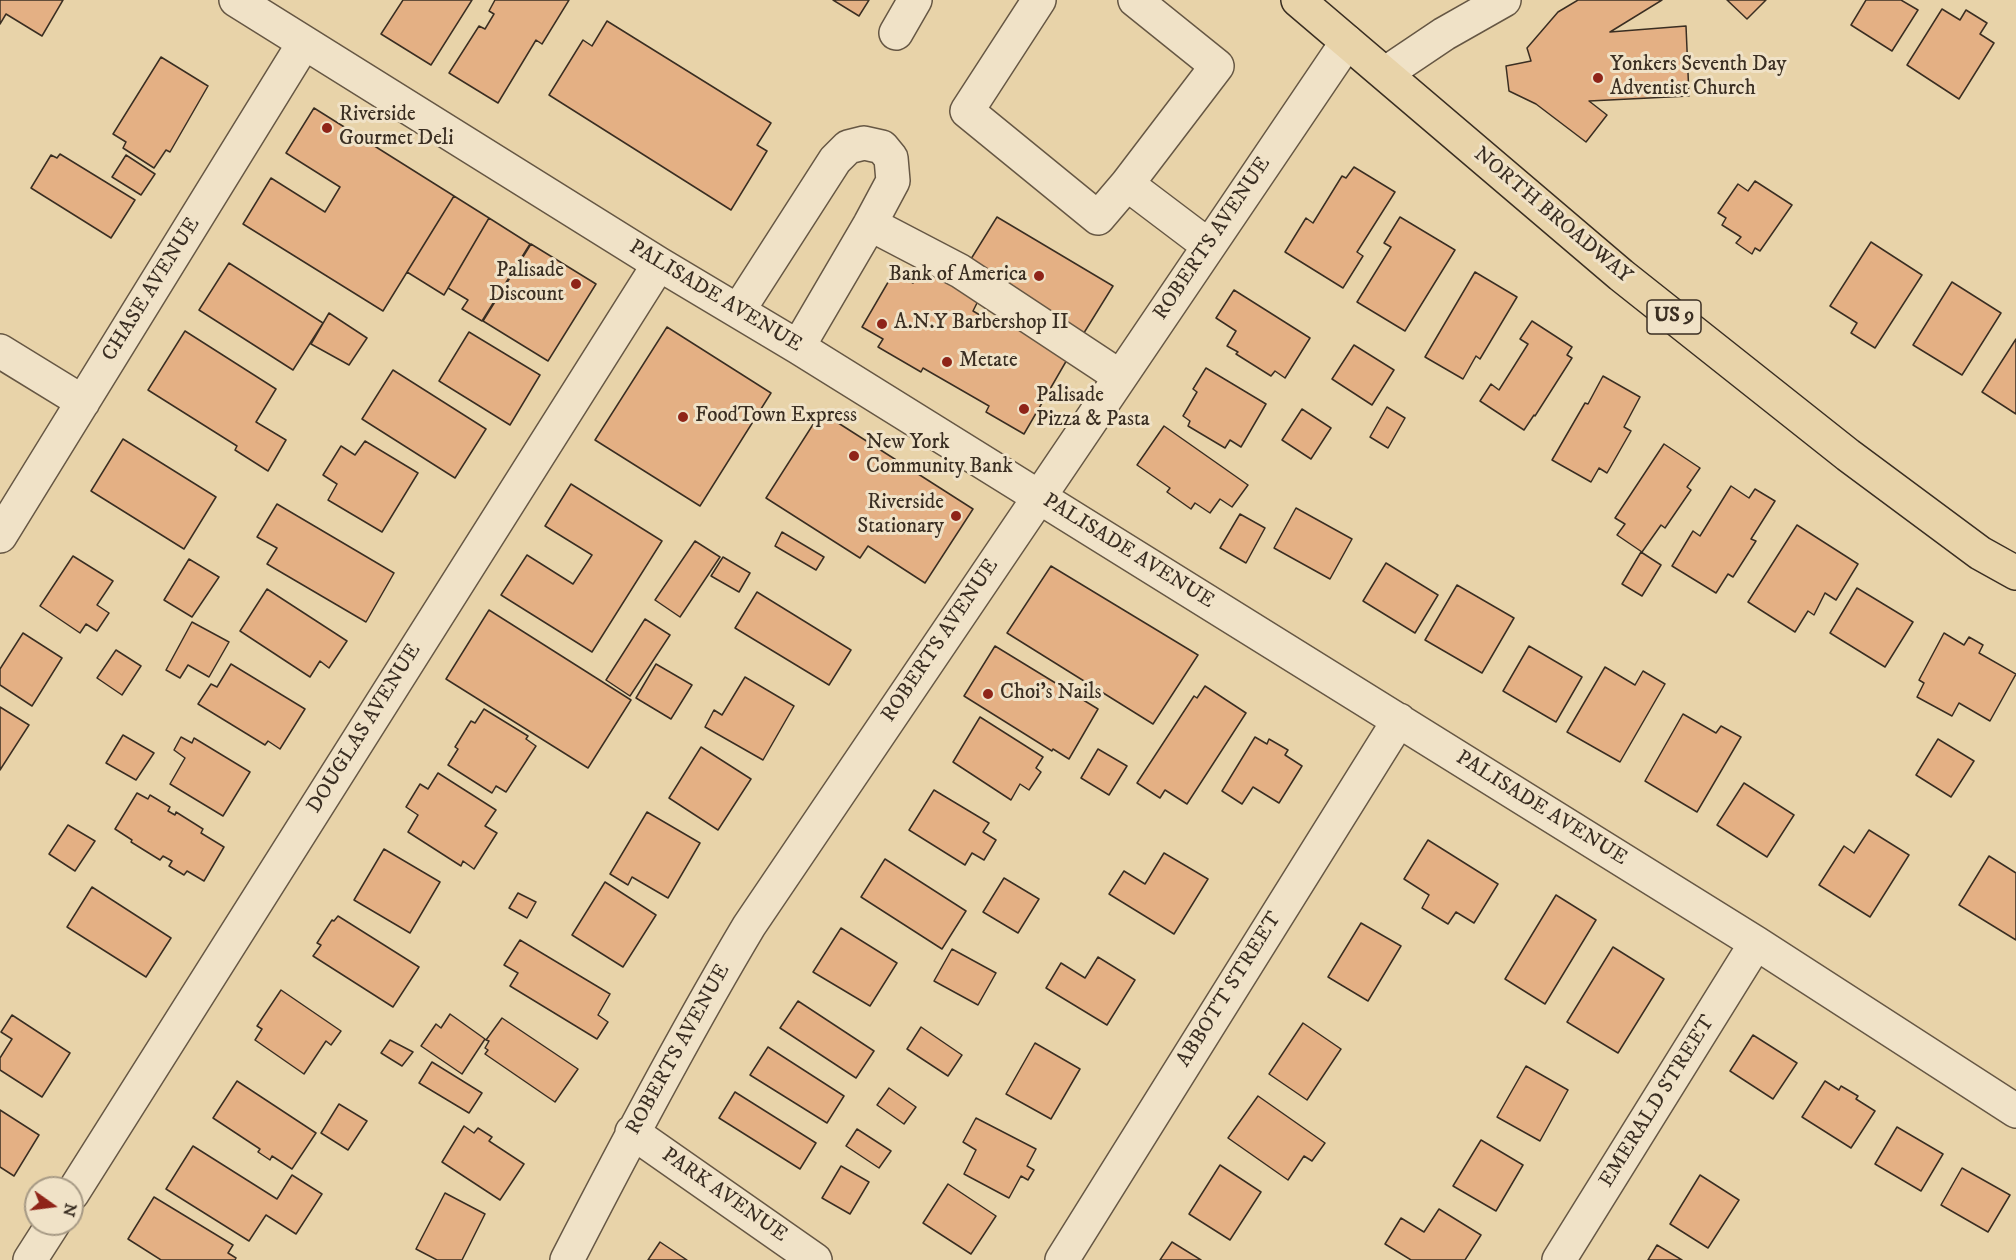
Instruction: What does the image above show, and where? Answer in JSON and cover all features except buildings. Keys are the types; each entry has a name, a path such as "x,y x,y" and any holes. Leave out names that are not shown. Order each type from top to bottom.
{"main road":[{"name":"NORTH BROADWAY","path":"1298,0 1621,275 1839,448 1980,553 2016,573"}],"street":[{"name":"PALISADE AVENUE","path":"236,0 659,264 798,347 1399,720 1756,943 2016,1111"},
{"path":"896,33 915,0"},
{"path":"1039,0 967,111 1098,218 1127,184 1217,66 1135,0"},
{"path":"1386,73 1444,34 1504,0"},
{"name":"ROBERTS AVENUE","path":"567,1260 632,1132 749,926 1347,42"},
{"name":"CHASE AVENUE","path":"0,536 304,43"},
{"path":"738,311 835,160 849,147 864,143 882,147 891,159 892,181 870,224 798,347"},
{"path":"1127,184 1209,246"},
{"path":"870,224 960,271 1119,376"},
{"name":"DOUGLAS AVENUE","path":"83,1176 659,264"},
{"path":"0,351 83,402"},
{"name":"ABBOTT STREET","path":"1062,1260 1399,720"},
{"name":"EMERALD STREET","path":"1558,1260 1756,943"},
{"name":"PARK AVENUE","path":"632,1132 815,1260"},
{"path":"30,1260 45,1236"}],"place":[{"name":"Yonkers Seventh Day Adventist Church","path":"1598,78"},
{"name":"Riverside Gourmet Deli","path":"327,128"},
{"name":"Bank of America","path":"1039,276"},
{"name":"Palisade Discount","path":"576,284"},
{"name":"A.N.Y Barbershop II","path":"882,324"},
{"name":"Metate","path":"947,362"},
{"name":"Palisade Pizza & Pasta","path":"1024,409"},
{"name":"FoodTown Express","path":"683,417"},
{"name":"New York Community Bank","path":"854,456"},
{"name":"Riverside Stationary","path":"956,516"},
{"name":"Choi's Nails","path":"988,694"}]}
